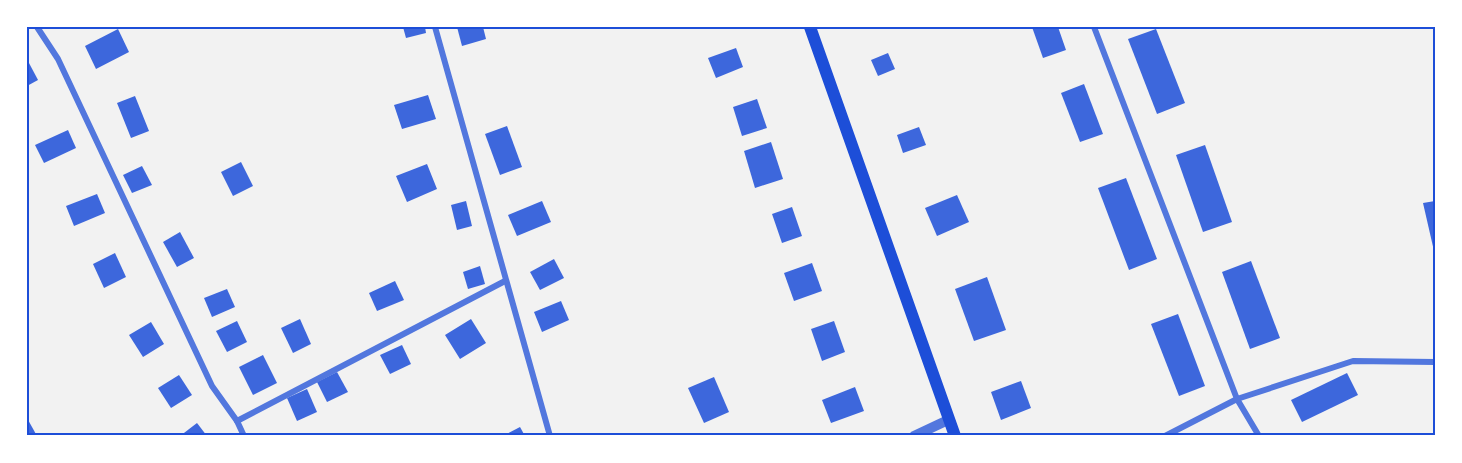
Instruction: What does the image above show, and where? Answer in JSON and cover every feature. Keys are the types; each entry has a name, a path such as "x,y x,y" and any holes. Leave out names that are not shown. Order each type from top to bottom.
{"main road":[{"path":"810,27 955,436"}],"street":[{"path":"37,27 58,59 212,386 237,421 244,436"},
{"path":"435,27 550,436"},
{"path":"1094,27 1237,399 1259,436"},
{"path":"237,421 505,281"},
{"path":"1165,436 1237,399 1353,361 1435,362"},
{"path":"914,436 948,420"}],"building":[{"path":"403,27 425,27 426,33 406,38"},
{"path":"457,27 483,27 486,39 462,46"},
{"path":"1032,27 1058,27 1066,50 1043,58"},
{"path":"118,29 129,52 96,69 85,46"},
{"path":"1156,29 1185,103 1157,114 1128,39"},
{"path":"736,48 743,67 716,78 708,58"},
{"path":"888,53 895,69 878,76 871,60"},
{"path":"29,63 38,80 27,86 27,64"},
{"path":"1084,84 1103,134 1080,142 1061,93"},
{"path":"428,95 436,119 402,129 394,105"},
{"path":"135,96 149,131 131,138 117,103"},
{"path":"757,99 767,128 742,136 733,107"},
{"path":"507,126 522,167 500,175 485,134"},
{"path":"919,127 926,145 903,153 897,135"},
{"path":"68,130 76,148 44,163 35,145"},
{"path":"771,142 783,179 755,188 744,151"},
{"path":"1205,145 1232,222 1203,232 1176,155"},
{"path":"241,162 253,186 233,196 221,172"},
{"path":"427,164 437,189 407,202 396,176"},
{"path":"142,166 152,185 132,193 123,175"},
{"path":"1126,178 1157,259 1129,270 1098,188"},
{"path":"97,194 105,213 74,226 66,206"},
{"path":"957,195 969,222 937,236 925,208"},
{"path":"466,201 472,226 457,230 451,205"},
{"path":"542,201 551,222 517,236 508,215"},
{"path":"1435,201 1435,251 1434,251 1423,203"},
{"path":"792,207 802,236 782,243 772,214"},
{"path":"180,232 194,258 177,267 163,242"},
{"path":"115,253 126,277 104,288 93,264"},
{"path":"554,259 564,278 540,290 530,272"},
{"path":"1251,261 1280,338 1250,349 1222,272"},
{"path":"812,263 822,291 794,301 784,273"},
{"path":"480,266 485,284 468,289 463,272"},
{"path":"987,277 1006,330 974,341 955,289"},
{"path":"395,281 404,300 377,311 369,293"},
{"path":"227,289 235,307 212,317 204,298"},
{"path":"561,301 569,320 542,332 534,312"},
{"path":"1178,314 1205,386 1179,396 1151,324"},
{"path":"300,319 311,344 293,353 281,328"},
{"path":"471,319 486,343 460,359 445,335"},
{"path":"237,321 247,342 227,352 216,331"},
{"path":"834,321 845,352 822,361 811,329"},
{"path":"151,322 164,344 143,357 129,335"},
{"path":"402,345 411,364 390,374 380,355"},
{"path":"263,355 277,383 253,395 239,367"},
{"path":"337,372 348,392 327,402 317,382"},
{"path":"1347,373 1358,395 1302,422 1291,400"},
{"path":"179,375 192,395 171,408 158,388"},
{"path":"714,377 729,412 704,423 688,388"},
{"path":"1021,381 1031,408 1001,420 991,392"},
{"path":"855,387 864,411 831,423 822,400"},
{"path":"307,389 317,412 297,421 287,398"},
{"path":"27,418 37,436 27,436"},
{"path":"197,423 207,436 180,436"},
{"path":"520,427 525,436 503,436"}]}
